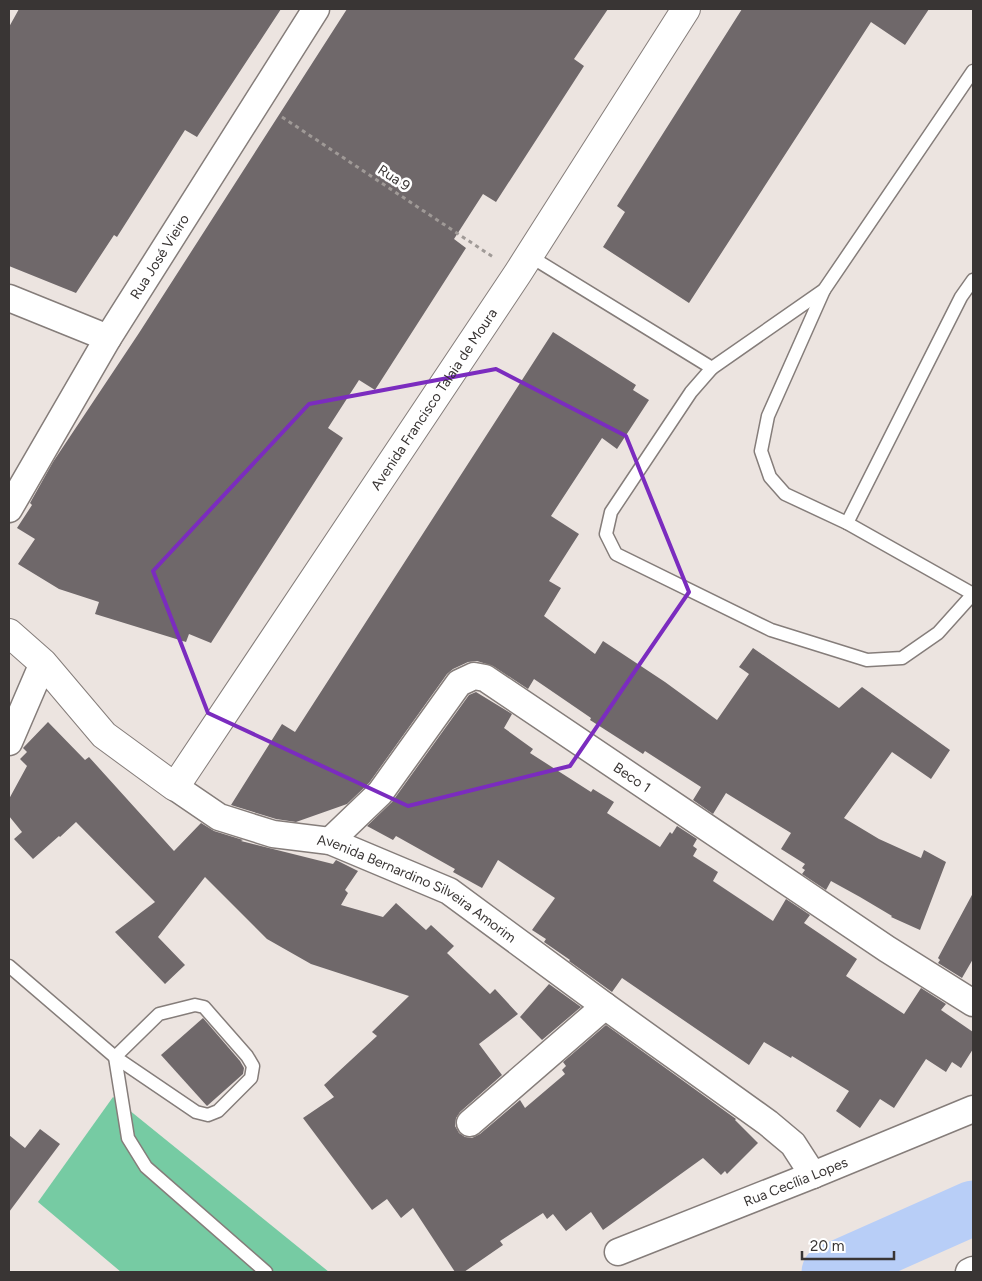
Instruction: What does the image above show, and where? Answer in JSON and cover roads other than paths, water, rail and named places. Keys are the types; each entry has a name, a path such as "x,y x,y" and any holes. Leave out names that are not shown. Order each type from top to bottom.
{"street":[{"name":"Rua José Vieiro","path":"9,509 108,338 316,9"},
{"name":"Avenida Francisco Talaia de Moura","path":"175,787 523,264 686,9"},
{"path":"9,298 108,338"},
{"name":"Avenida Bernardino Silveira Amorim","path":"9,633 44,662 104,735 219,817 273,834 330,841 448,891 768,1123 793,1144 813,1175"},
{"path":"9,742 44,662"},
{"name":"Beco 1","path":"330,841 380,792 459,683 474,676 485,678 887,949 973,1003"},
{"path":"470,1123 605,1006"},
{"name":"Rua Cecília Lopes","path":"618,1252 813,1175 973,1108"},
{"path":"969,1272 973,1270"}],"lane":[{"path":"824,290 712,368 691,392 611,512 606,534 616,554 772,630 867,660 902,658 938,633 973,594 847,523 785,494 770,477 761,451 768,416 824,290 973,71"},
{"path":"523,264 712,368"},
{"path":"847,523 961,297 973,280"},
{"path":"9,966 116,1057 196,1112 208,1115 218,1111 252,1078 253,1066 247,1056 204,1007 195,1005 159,1014 116,1057"},
{"path":"116,1057 128,1138 146,1167 266,1272"}],"waterway":[{"path":"829,1272 973,1208"}]}
